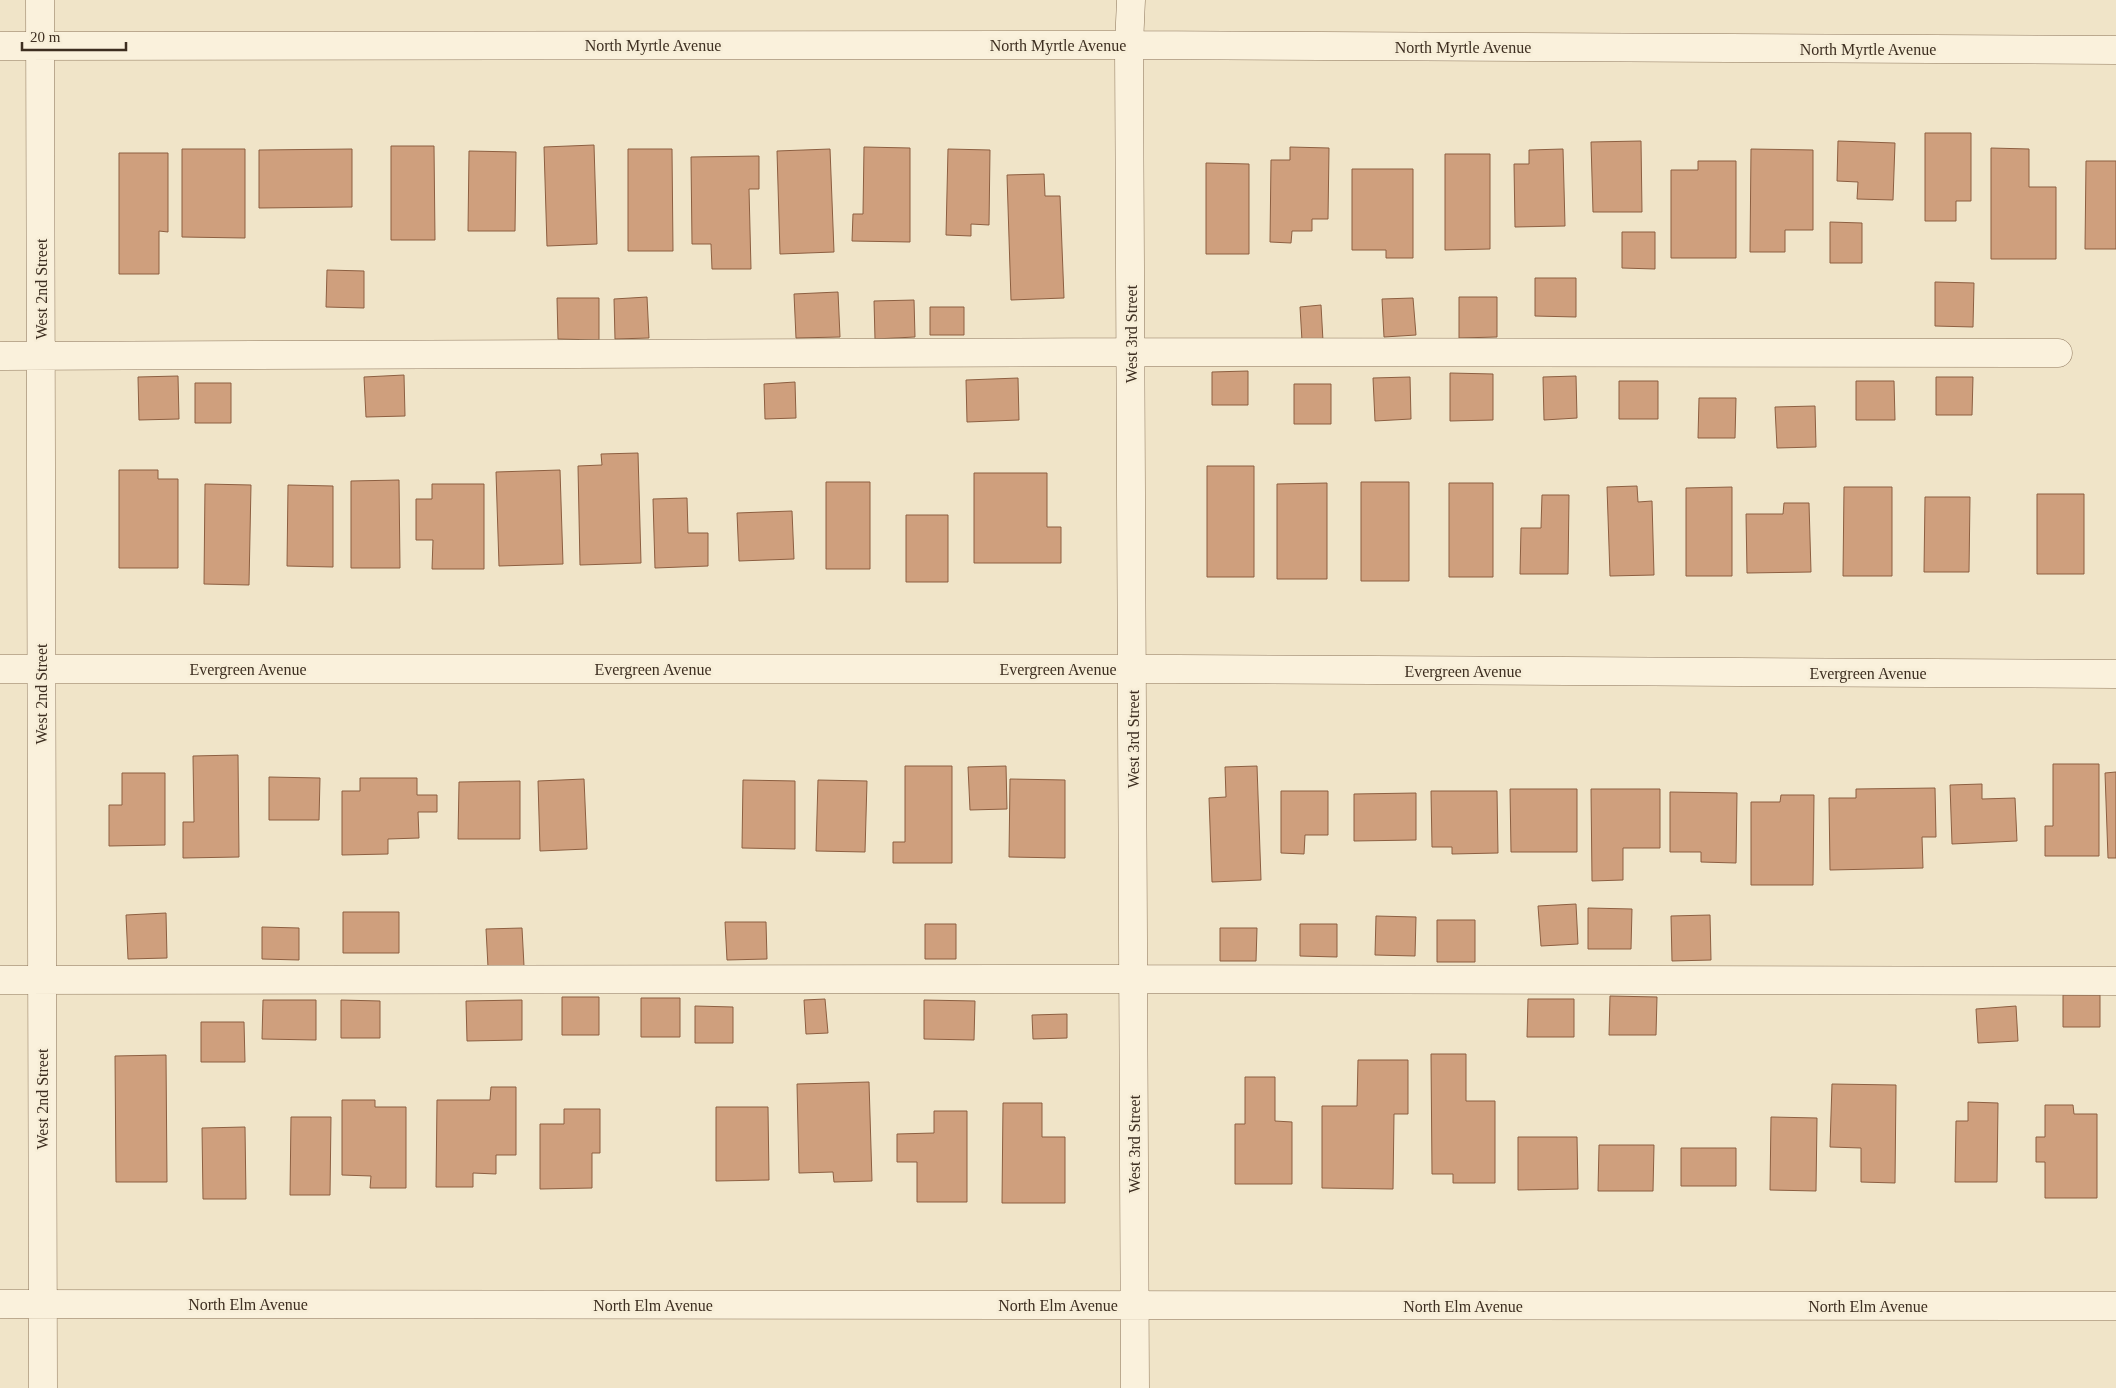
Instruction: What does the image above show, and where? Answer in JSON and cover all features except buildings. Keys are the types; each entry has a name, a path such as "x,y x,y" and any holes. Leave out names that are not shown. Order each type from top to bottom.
{"street":[{"name":"West 2nd Street","path":"40,0 43,1388"},
{"name":"West 3rd Street","path":"1131,0 1129,45 1135,1388"},
{"name":"North Myrtle Avenue","path":"0,46 1129,45 2116,50"},
{"path":"0,356 1131,352 2058,353"},
{"name":"Evergreen Avenue","path":"0,669 1132,669 2116,674"},
{"path":"0,980 1134,978 2116,981"},
{"name":"North Elm Avenue","path":"0,1304 2116,1306"}]}
